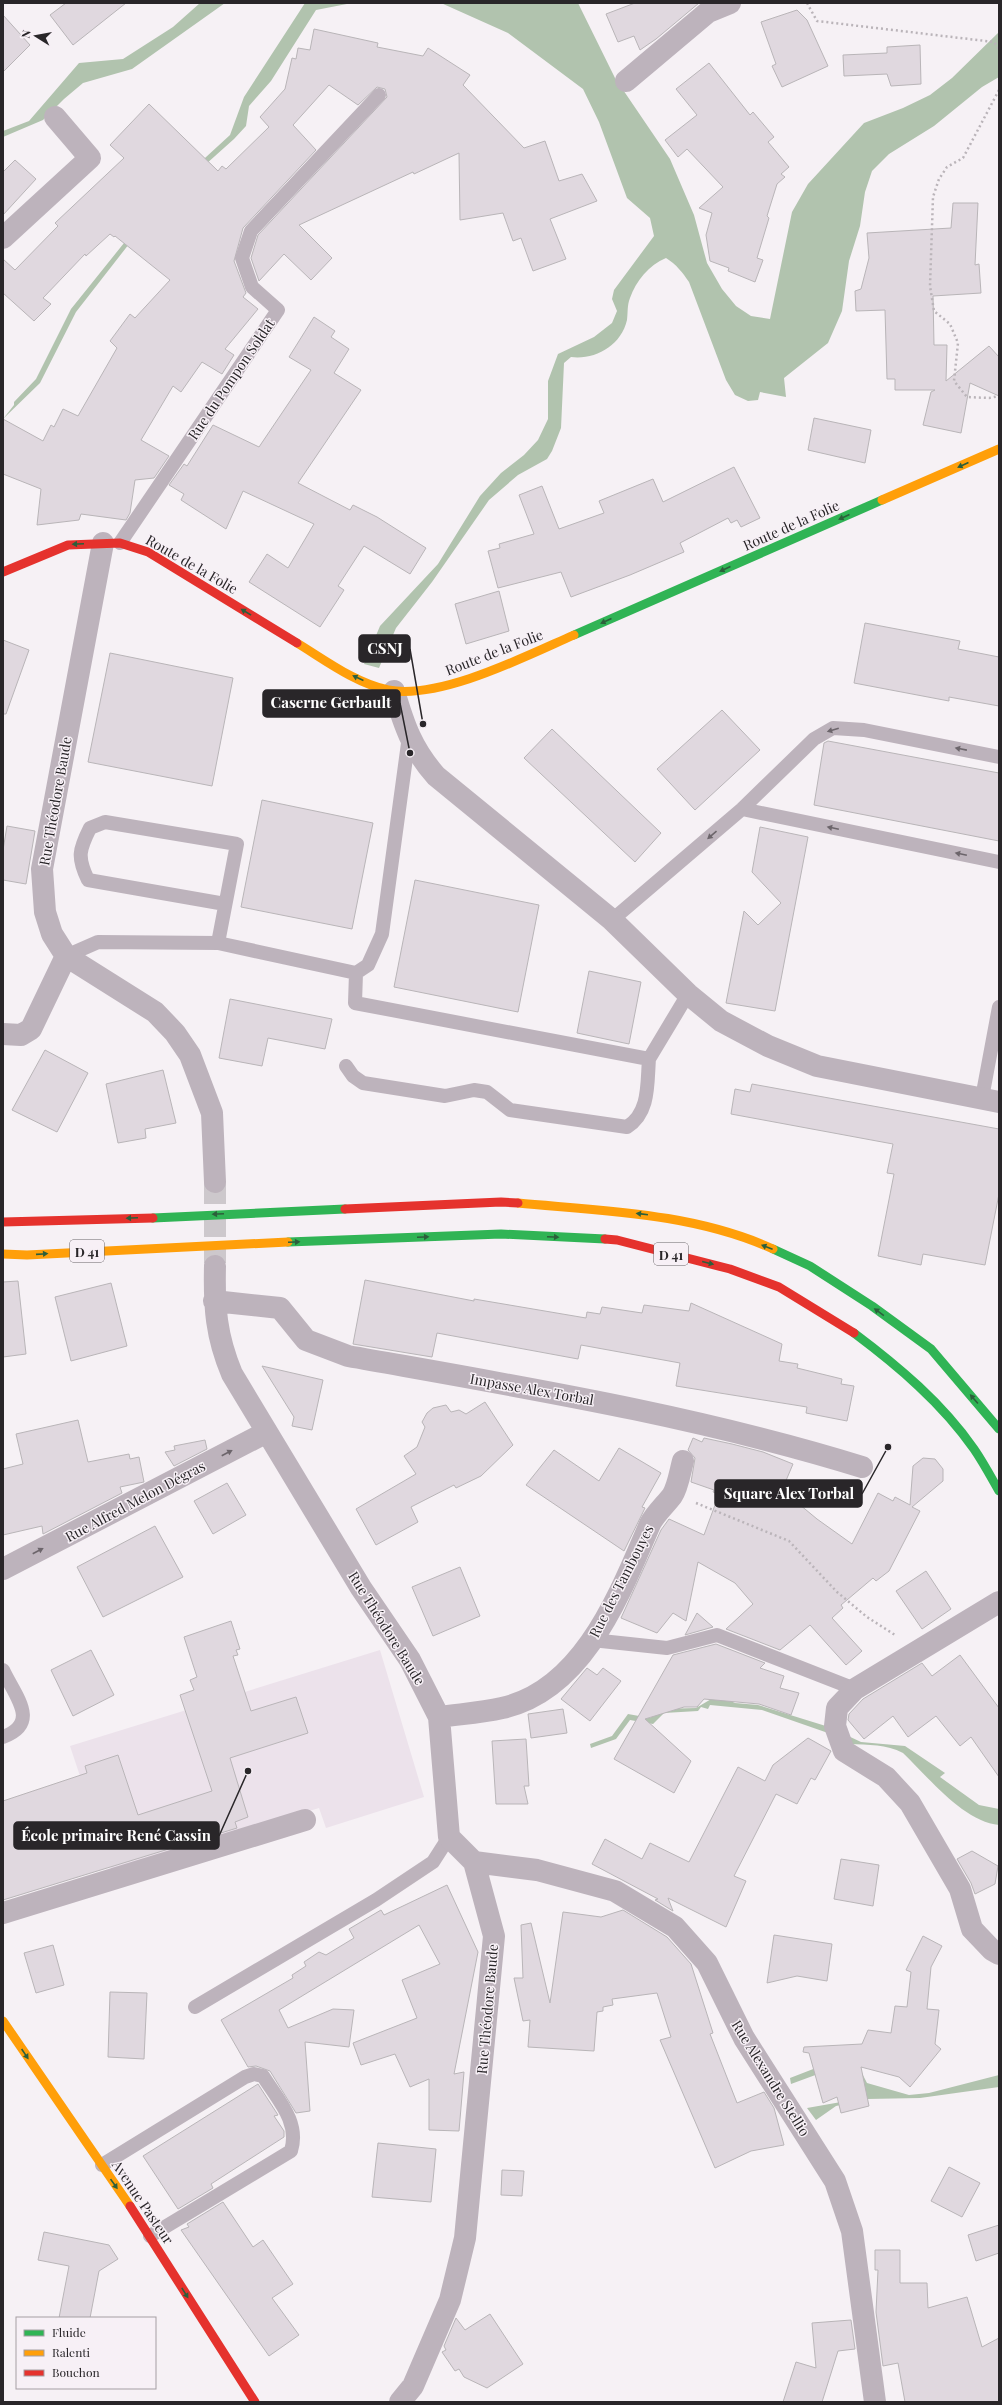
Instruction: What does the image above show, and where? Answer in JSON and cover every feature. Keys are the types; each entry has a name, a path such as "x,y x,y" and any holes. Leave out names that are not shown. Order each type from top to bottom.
{"main road":[{"name":"Route de la Folie","path":"3,572 68,545 111,543 148,552 346,673 374,686 394,690 429,689 454,684 529,655 999,449"},
{"name":"D 41","path":"3,1222 171,1217 501,1202 643,1214 699,1225 766,1246 810,1266 872,1306 931,1350 999,1429"},
{"name":"D 41","path":"3,1254 27,1255 172,1246 502,1234 617,1240 730,1268 779,1287 843,1325 895,1364 949,1418 974,1449 999,1491"},
{"name":"Avenue Pasteur","path":"3,2021 150,2236 251,2401"}],"street":[{"path":"626,81 709,7 730,3"},
{"path":"3,238 90,158 55,117"},
{"name":"Rue Théodore Baude","path":"111,543 42,869 45,912 52,934 66,956 155,1012 175,1033 190,1055 212,1113 215,1182"},
{"path":"394,690 409,736 422,760 436,776 612,920 688,994 721,1021 768,1046 817,1066 990,1100"},
{"path":"3,1034 21,1035 31,1029 66,956"},
{"name":"Rue Théodore Baude","path":"216,1266 214,1301 218,1335 232,1374 362,1588 410,1660 439,1717 449,1837 474,1862 494,1936 465,2238 450,2300 413,2386 400,2402"},
{"name":"Impasse Alex Torbal","path":"214,1301 280,1308 306,1340 348,1356 650,1411 786,1443 862,1467"},
{"name":"Rue Alfred Melon Dégras","path":"3,1570 267,1432"},
{"name":"Rue des Tambouyes","path":"439,1717 503,1708 541,1692 564,1675 592,1640 633,1564 651,1522 673,1494 683,1461"},
{"path":"998,1602 855,1689 837,1708 835,1726 844,1751 886,1777 910,1803 960,1889 972,1929 992,1950 999,1954"},
{"path":"3,1913 305,1820"},
{"name":"Rue Alexandre Stellio","path":"474,1862 537,1870 615,1891 675,1928 707,1963 744,2038 835,2181 852,2231 875,2402"}],"lane":[{"name":"Rue du Pompon Soldat","path":"111,543 278,310 252,287 244,266 242,258 251,231 379,95"},
{"path":"612,920 742,809 814,739 833,728 864,730 999,757"},
{"path":"66,956 98,942 218,943 356,973 368,964 382,934 409,736"},
{"path":"742,809 999,862"},
{"path":"218,943 236,844 105,822 90,828 80,848 81,865 88,880 225,904"},
{"path":"356,973 354,1003 649,1059"},
{"path":"346,1066 353,1076 363,1083 444,1096 474,1090 487,1092 510,1110 627,1127 636,1121 646,1100 649,1059 688,994"},
{"path":"990,1100 999,1007"},
{"path":"592,1640 667,1648 717,1635 855,1689"},
{"path":"3,1670 23,1712 23,1725 16,1732 3,1737"},
{"path":"195,2007 376,1900 433,1862 449,1837"},
{"path":"102,2165 245,2077 254,2074 263,2076 293,2125 294,2140 291,2151 150,2236"}],"path":[{"path":"807,3 817,21 994,42 999,49"},
{"path":"999,90 963,158 947,167 939,179 933,197 930,279 934,311 950,324 958,343 954,381 967,397 989,398 999,396"},
{"path":"673,1494 789,1541 838,1592 867,1617 918,1650"}],"shaded area":[{"path":"200,3 225,3 132,69 83,83 43,120 3,137 3,131 29,121 79,63 123,59 173,27"},
{"path":"305,3 352,3 316,10 271,81 249,106 246,126 234,139 177,190 129,244 76,312 40,383 3,419 14,405 14,402 36,379 71,309 124,243 169,191 230,135 244,97"},
{"path":"441,3 578,3 615,78 670,159 694,215 707,263 722,289 736,306 751,316 770,319 792,212 808,184 864,123 903,108 930,95 952,78 999,32 999,77 982,87 934,126 889,154 872,171 865,192 860,226 849,261 842,311 828,343 784,378 786,397 760,392 758,400 748,401 735,395 726,380 687,279 670,260 666,258 649,269 644,274 633,292 628,303 627,320 624,329 613,344 598,353 589,356 571,357 564,363 561,428 552,451 547,459 518,475 489,500 432,582 396,628 379,668 364,664 380,626 438,564 480,496 501,473 524,455 538,440 548,419 548,381 558,354 594,337 612,323 617,311 612,299 614,290 654,236 650,218 627,198 599,122 583,89 508,33"},
{"path":"380,1650 424,1797 326,1828 319,1808 112,1872 70,1746"},
{"path":"718,1695 735,1703 758,1705 829,1727 828,1733 762,1710 710,1705 708,1709 701,1707 698,1711 664,1713 653,1724 630,1720 616,1739 591,1748 590,1744 612,1736 628,1714 650,1718 661,1709 696,1708"},
{"path":"844,1734 861,1742 905,1746 945,1773 940,1777 979,1805 999,1809 999,1825 986,1822 973,1816 960,1807 935,1786 903,1753 884,1746 849,1744"},
{"path":"852,2054 867,2083 909,2095 929,2093 999,2075 999,2087 920,2098 867,2099 836,2106 816,2120 807,2108 858,2099 848,2063 791,2084 790,2078"}],"building":[{"path":"66,3 126,3 73,45 50,15"},
{"path":"635,3 699,3 656,39 640,50 634,36 618,42 606,14"},
{"path":"797,10 807,20 828,66 782,87 772,66 776,64 761,22"},
{"path":"3,15 30,45 3,72"},
{"path":"314,29 378,43 377,47 423,56 428,48 470,75 463,85 524,148 545,141 559,181 582,174 597,201 550,219 566,259 533,271 521,238 513,241 503,213 460,220 459,153 414,174 413,172 299,225 332,258 311,280 284,254 259,281 251,258 258,235 387,97 385,89 377,87 358,105 329,85 293,125 316,150 243,228 234,261 246,293 243,297 258,309 225,349 234,355 222,374 202,362 181,392 173,386 141,440 169,456 154,478 135,480 130,513 126,520 81,514 79,520 37,525 41,489 3,474 3,419 43,441 51,425 54,427 63,409 78,416 117,348 110,341 130,314 135,318 170,280 115,236 114,237 110,234 86,256 85,254 43,298 51,304 34,321 3,293 3,259 15,270 58,226 55,223 124,158 110,145 149,104 218,171 222,166 226,169 269,127 260,117 285,89 292,58 296,59 298,48 310,50"},
{"path":"920,45 921,84 891,86 887,74 844,76 843,55 887,53 887,47"},
{"path":"709,63 750,115 753,112 774,137 768,142 789,167 781,174 785,177 777,184 767,216 769,218 757,258 763,260 755,282 728,271 729,268 710,261 706,235 712,213 699,208 723,187 687,149 678,157 665,140 697,115 676,89"},
{"path":"15,160 36,179 3,215 3,172"},
{"path":"953,203 978,203 975,265 979,264 981,293 933,296 934,345 947,345 946,381 989,346 999,357 999,396 970,383 961,433 923,425 931,392 935,390 895,390 895,379 887,379 885,310 856,311 855,291 861,289 869,258 867,233 951,228"},
{"path":"314,317 335,331 331,337 349,349 334,373 361,390 298,483 350,510 353,505 377,517 426,548 410,574 364,546 338,586 344,590 320,627 249,582 267,554 288,568 314,524 243,491 226,529 181,500 184,494 169,485 184,464 187,466 213,425 259,447 311,370 289,357"},
{"path":"814,418 871,430 865,463 808,450"},
{"path":"734,467 760,518 741,527 737,520 731,523 728,518 680,543 684,552 630,575 571,597 561,572 498,588 488,551 500,548 499,544 534,534 519,495 542,486 559,529 604,513 599,501 653,479 663,502"},
{"path":"499,591 509,631 466,644 455,604"},
{"path":"865,623 960,641 958,649 999,657 999,706 949,697 949,701 854,683"},
{"path":"3,640 29,650 6,714 3,714"},
{"path":"110,653 233,678 212,786 88,762"},
{"path":"722,710 760,750 695,810 657,769"},
{"path":"552,729 661,833 635,862 524,758"},
{"path":"828,741 999,773 999,841 814,805 824,743"},
{"path":"262,800 373,823 352,929 241,907"},
{"path":"7,826 35,831 26,884 3,880 3,850"},
{"path":"760,827 808,837 775,1011 726,1003 744,911 758,925 781,903 752,872"},
{"path":"415,880 539,905 518,1012 394,987"},
{"path":"589,971 641,982 629,1044 577,1033"},
{"path":"230,999 332,1019 325,1049 268,1038 262,1066 219,1058"},
{"path":"45,1050 88,1073 57,1132 12,1110"},
{"path":"163,1070 176,1123 145,1129 146,1138 118,1143 106,1084"},
{"path":"752,1084 999,1129 999,1194 985,1265 923,1254 921,1265 878,1256 894,1174 887,1173 893,1144 731,1114 735,1089 750,1092"},
{"path":"365,1280 474,1301 474,1299 586,1318 587,1312 600,1314 602,1307 642,1313 644,1305 689,1311 691,1303 782,1344 779,1361 798,1364 797,1368 842,1379 841,1384 854,1386 847,1421 806,1413 807,1407 676,1386 680,1363 581,1345 578,1359 437,1333 432,1357 353,1344"},
{"path":"18,1281 26,1354 3,1357 3,1282"},
{"path":"111,1283 127,1346 71,1361 55,1297"},
{"path":"262,1366 323,1380 312,1430 292,1426 294,1417"},
{"path":"485,1402 513,1445 481,1476 456,1488 454,1485 411,1507 418,1522 376,1545 356,1509 416,1474 404,1456 417,1447 425,1427 422,1422 427,1413 433,1408 446,1405 451,1412 459,1410 466,1414"},
{"path":"78,1420 88,1462 129,1454 130,1459 139,1457 144,1482 120,1487 122,1493 43,1534 42,1526 3,1535 3,1469 23,1464 16,1434"},
{"path":"693,1438 702,1442 704,1438 763,1452 793,1464 782,1490 817,1519 852,1544 878,1493 893,1501 895,1497 910,1505 913,1466 923,1458 935,1459 943,1469 943,1481 912,1507 920,1511 889,1571 876,1581 873,1578 841,1605 843,1608 832,1618 862,1651 846,1665 810,1625 780,1650 726,1629 753,1604 735,1583 698,1562 686,1621 673,1613 657,1633 621,1618 661,1530 669,1519 704,1535 719,1494 713,1492 714,1490 691,1482 695,1458 688,1450"},
{"path":"205,1440 207,1449 174,1466 165,1452 175,1450 174,1446"},
{"path":"619,1448 661,1473 642,1507 645,1508 624,1551 526,1485 554,1450 599,1481"},
{"path":"227,1483 246,1515 213,1534 194,1501"},
{"path":"155,1526 183,1577 103,1617 77,1567"},
{"path":"460,1567 480,1616 433,1636 412,1587"},
{"path":"926,1571 951,1609 922,1629 896,1591"},
{"path":"697,1613 713,1627 685,1635"},
{"path":"231,1621 240,1649 236,1650 238,1655 233,1656 251,1711 296,1697 308,1733 230,1758 248,1817 235,1822 237,1828 3,1900 3,1801 87,1773 85,1766 118,1755 138,1815 212,1791 180,1695 194,1690 190,1680 197,1677 184,1637"},
{"path":"716,1644 765,1663 760,1668 784,1676 780,1688 799,1693 791,1715 759,1704 704,1699 697,1707 684,1707 645,1719 691,1761 674,1793 614,1759 673,1655"},
{"path":"91,1650 114,1695 73,1716 51,1670"},
{"path":"960,1655 999,1708 999,1777 971,1737 960,1746 936,1716 908,1737 893,1716 864,1739 848,1720 849,1714 863,1699 922,1663 932,1676"},
{"path":"587,1668 597,1675 603,1668 621,1681 590,1721 561,1699"},
{"path":"563,1709 567,1733 531,1738 528,1714"},
{"path":"808,1738 831,1751 815,1780 811,1778 797,1804 776,1794 734,1876 746,1881 726,1927 668,1898 673,1911 655,1900 658,1899 592,1864 605,1839 642,1859 650,1843 689,1862 738,1767 765,1781 773,1765"},
{"path":"526,1739 529,1786 524,1786 528,1804 496,1804 492,1741"},
{"path":"972,1851 998,1866 995,1884 975,1894 971,1883 957,1859"},
{"path":"841,1859 879,1865 873,1906 834,1899"},
{"path":"447,1885 478,1952 454,2074 464,2072 459,2131 429,2130 429,2079 410,2087 395,2054 361,2065 353,2043 417,2018 402,1980 440,1964 419,1925 279,2010 288,2028 333,2009 354,2010 349,2047 305,2042 310,2111 296,2113 270,2071 256,2066 248,2067 221,2020 293,1978 292,1975 306,1966 304,1962 319,1952 326,1955 354,1938 349,1929 381,1910 384,1915"},
{"path":"623,1910 667,1937 691,1964 713,2033 710,2034 737,2103 764,2092 774,2108 784,2145 751,2151 715,2168 660,2040 671,2037 657,1993 612,1999 613,2005 603,2007 603,2011 597,2012 594,2051 528,2047 530,2020 523,2021 514,1978 523,1978 521,1925 531,1923 550,2003 563,1912 601,1917"},
{"path":"774,1935 832,1944 827,1981 797,1976 767,1983"},
{"path":"923,1936 942,1946 931,1967 927,2009 939,2010 935,2044 941,2049 910,2087 899,2077 861,2067 869,2106 841,2113 837,2097 823,2103 809,2053 803,2052 804,2047 862,2044 868,2030 891,2033 895,2006 907,2007 911,1972 906,1970"},
{"path":"53,1945 64,1985 36,1993 24,1953"},
{"path":"110,1992 147,1993 144,2059 108,2057"},
{"path":"258,2084 278,2115 274,2116 284,2131 284,2137 211,2184 213,2188 178,2209 143,2156"},
{"path":"378,2143 436,2149 431,2202 372,2197"},
{"path":"949,2167 980,2183 962,2217 931,2201"},
{"path":"502,2170 524,2171 522,2196 501,2195"},
{"path":"223,2202 253,2247 263,2240 293,2284 272,2298 299,2335 269,2356 181,2230 189,2227 187,2224"},
{"path":"999,2225 999,2253 976,2261 968,2235"},
{"path":"44,2232 109,2245 118,2259 99,2271 90,2317 59,2317 69,2266 38,2260"},
{"path":"875,2250 900,2250 900,2283 927,2283 928,2308 967,2297 982,2347 999,2338 999,2402 905,2402 898,2363 883,2366 876,2312 878,2270 875,2270"},
{"path":"490,2314 523,2364 487,2388 464,2377 459,2369 455,2371 442,2352 446,2350 444,2346 456,2318 465,2330"},
{"path":"851,2320 855,2349 838,2351 822,2402 783,2402 796,2362 816,2368 812,2323"}],"tunnel":[{"path":"215,1182 215,1263"}],"traffic: fast":[{"path":"574,635 882,500"},
{"path":"153,1218 345,1209"},
{"path":"288,1242 501,1234 605,1239"},
{"path":"773,1249 810,1266 872,1306 931,1349 999,1429"},
{"path":"854,1333 903,1372 948,1416 974,1449 999,1491"}],"traffic: slow":[{"path":"882,500 999,449"},
{"path":"297,643 352,677 376,687 388,690 409,691 432,689 457,683 508,664 574,635"},
{"path":"518,1203 616,1212 680,1221 743,1237 773,1249"},
{"path":"3,1254 27,1255 288,1242"},
{"path":"3,2021 130,2206"}],"traffic: jam":[{"path":"3,572 68,545 120,543 148,552 297,643"},
{"path":"345,1209 501,1202 518,1203"},
{"path":"3,1222 153,1218"},
{"path":"605,1239 617,1240 730,1269 779,1287 854,1333"},
{"path":"130,2206 255,2402"}],"place":[{"name":"CSNJ","path":"423,724"},
{"name":"Caserne Gerbault","path":"410,753"},
{"name":"Square Alex Torbal","path":"888,1447"},
{"name":"École primaire René Cassin","path":"248,1771"}]}
